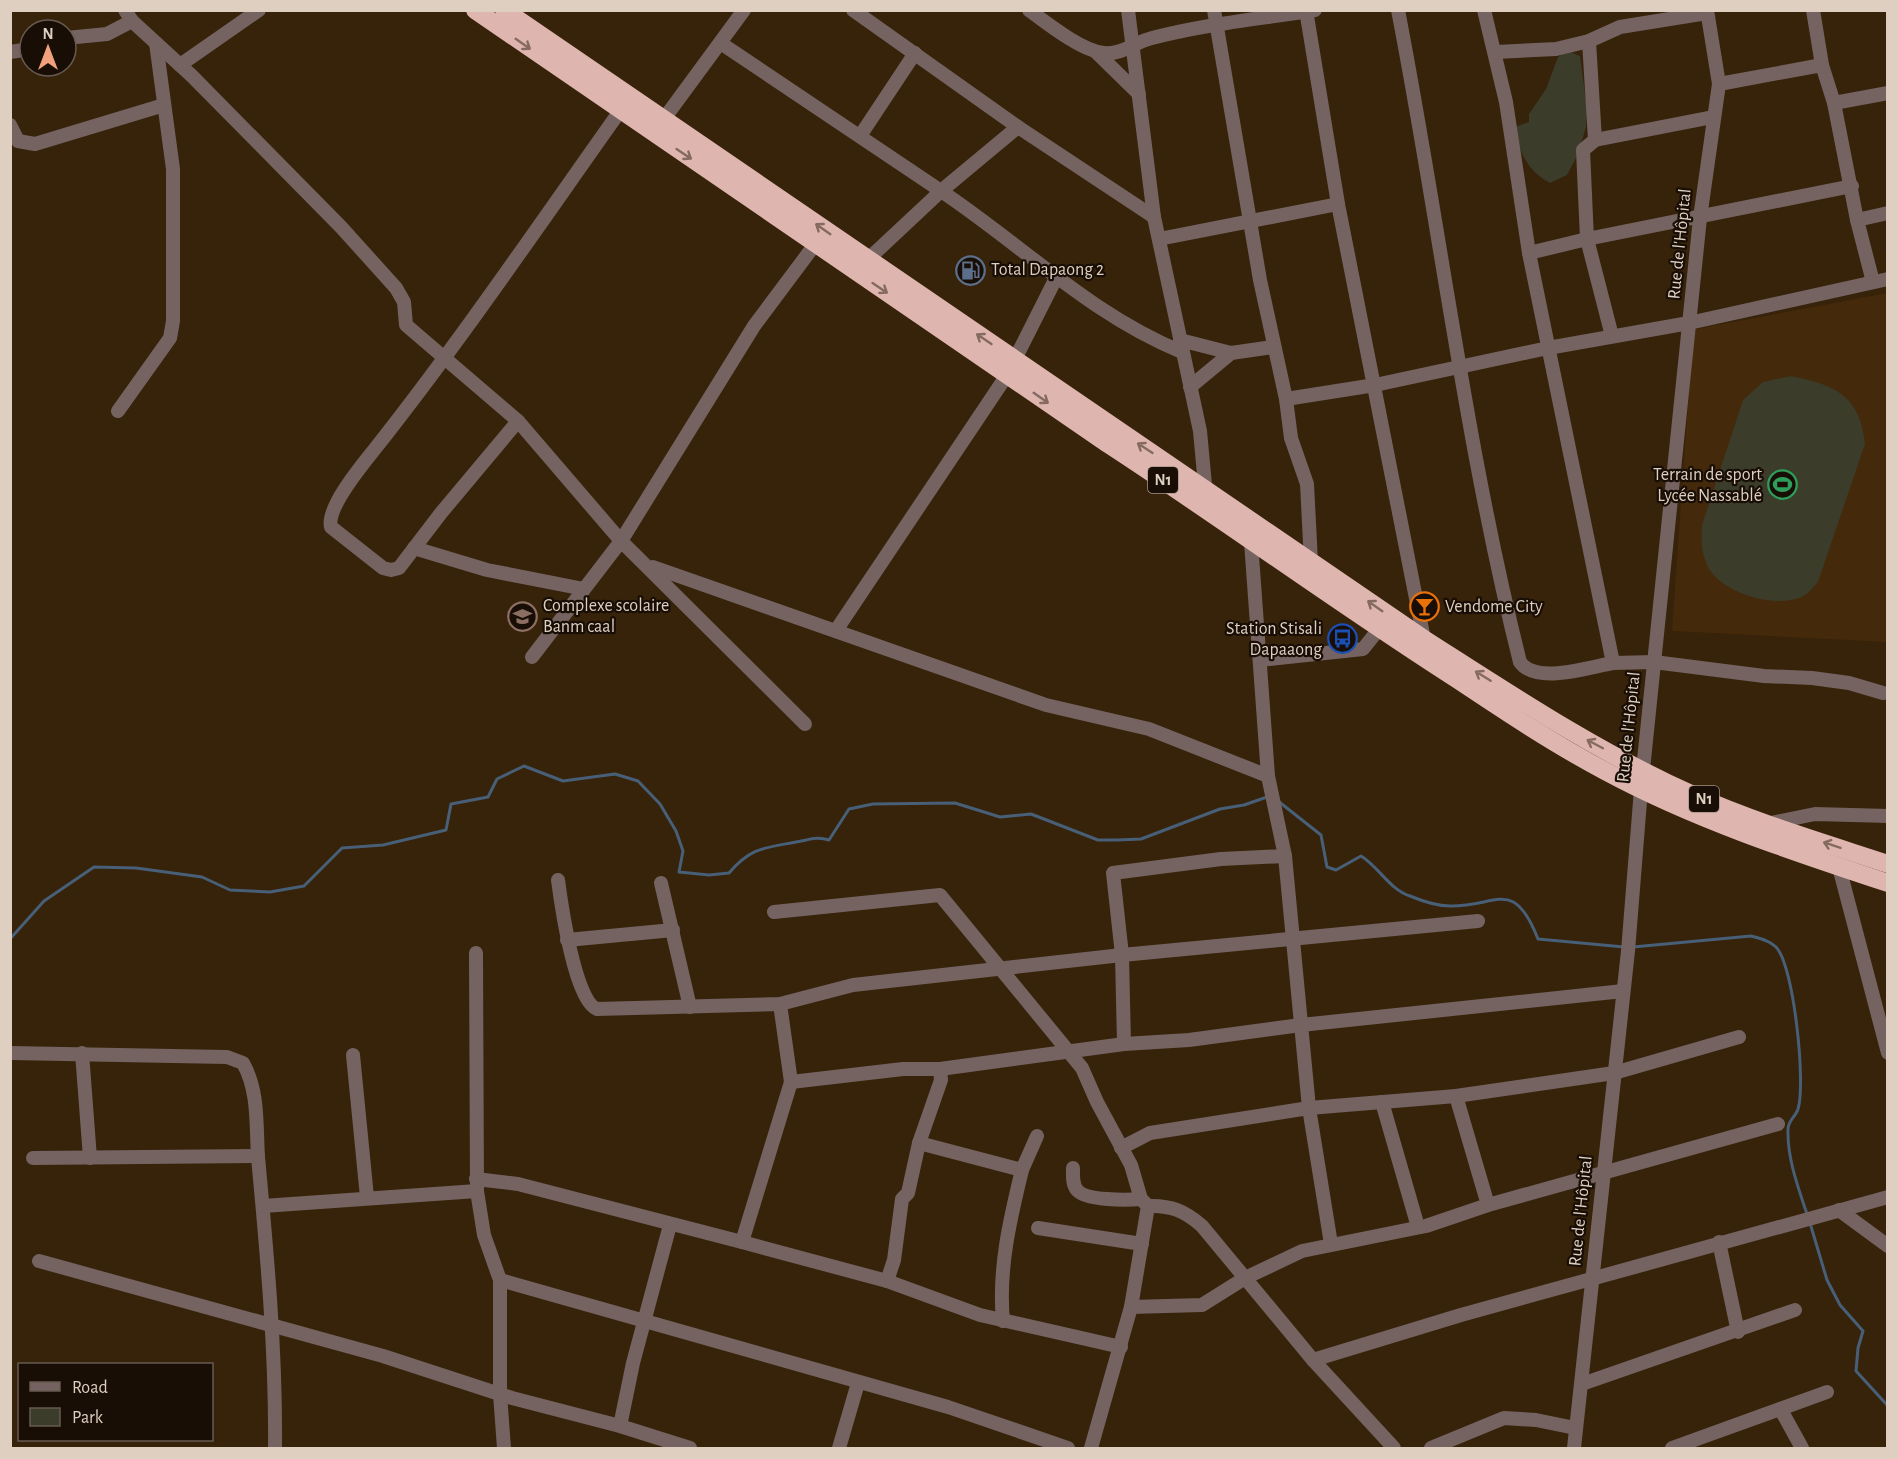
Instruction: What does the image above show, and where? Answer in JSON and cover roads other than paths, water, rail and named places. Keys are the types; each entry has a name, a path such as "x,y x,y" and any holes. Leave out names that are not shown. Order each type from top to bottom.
{"highway":[{"name":"N1","path":"475,10 620,111 658,127 1205,499 1311,562 1424,639 1532,707 1643,770 1689,793 1766,824 1887,864"},
{"name":"N1","path":"504,10 816,243 861,266"},
{"name":"N1","path":"1205,499 1251,542 1534,730 1641,789 1758,839 1887,882"}],"street":[{"path":"180,65 259,10"},
{"path":"658,127 722,44 744,10"},
{"path":"853,10 1018,127 1154,217"},
{"path":"1029,10 1096,52 1138,94"},
{"path":"1128,10 1154,217 1200,431 1205,499"},
{"path":"1398,10 1459,368 1501,588 1520,662 1525,669 1543,675 1613,663 1654,662 1764,676 1812,678 1849,683 1883,693"},
{"path":"1484,10 1496,52 1506,102 1528,253 1613,663"},
{"path":"1813,10 1822,65 1834,102 1857,220 1873,282"},
{"path":"1096,52 1116,53 1149,38 1215,17 1309,11 1338,204 1424,639"},
{"path":"1496,52 1556,49 1589,41 1620,27 1707,12"},
{"name":"Rue de l'Hôpital","path":"1574,1449 1602,1174 1629,947 1641,789 1700,218 1719,84 1707,12"},
{"path":"78,37 107,34 129,16 341,227 396,288 404,302 406,325 518,421 621,541 648,565 805,724"},
{"path":"1215,17 1273,347 1286,399 1293,445 1309,495 1311,562"},
{"path":"1589,41 1595,140"},
{"path":"118,411 170,338 174,321 173,169 156,43"},
{"path":"722,44 941,191 1056,278 1138,333 1181,346 1231,353 1273,347"},
{"path":"860,136 915,53"},
{"path":"1719,84 1822,65"},
{"path":"1834,102 1887,93"},
{"path":"10,125 18,141 35,144 164,105"},
{"path":"518,421 399,568 392,570 383,568 331,527 329,523 349,482 446,358 620,111"},
{"path":"1612,336 1587,239 1583,150 1595,140 1713,117"},
{"path":"861,266 941,191 1018,127"},
{"path":"1528,253 1852,186"},
{"path":"1159,239 1338,204"},
{"path":"1857,220 1887,213"},
{"path":"532,657 621,541 754,326 816,243"},
{"path":"837,629 1011,367 1056,278"},
{"path":"1286,399 1375,385 1548,348 1689,322 1887,279"},
{"path":"1190,387 1231,353"},
{"path":"1251,542 1268,776 1285,856 1309,1108 1331,1244"},
{"path":"414,548 487,570 584,589"},
{"path":"648,565 837,629 1046,705 1149,729 1268,776"},
{"path":"1260,660 1363,649 1379,629"},
{"path":"1766,824 1815,814 1887,816"},
{"path":"1125,1044 1122,955 1113,873 1221,859 1285,856"},
{"path":"1839,867 1887,1053"},
{"path":"558,880 567,940 587,1002 592,1008 664,1009 780,1004 854,985 1122,955 1478,921"},
{"path":"661,883 690,1007"},
{"path":"774,912 940,895 1069,1051 1089,1081 1097,1102 1135,1175 1145,1202 1142,1244 1131,1307 1091,1449"},
{"path":"567,940 673,930"},
{"path":"476,953 477,1185 481,1226 500,1280 500,1394 504,1449"},
{"path":"790,1082 903,1069 940,1069 1125,1044 1189,1040 1301,1025 1623,991"},
{"path":"742,1242 790,1082 780,1004"},
{"path":"1121,1148 1150,1133 1309,1108 1456,1096 1614,1073 1739,1037"},
{"path":"10,1053 227,1057 243,1063 252,1085 263,1206 272,1325 275,1449"},
{"path":"82,1053 90,1158"},
{"path":"353,1055 367,1197"},
{"path":"887,1281 894,1260 902,1199 908,1193 919,1143 941,1080 940,1069"},
{"path":"1456,1096 1488,1205"},
{"path":"1382,1102 1418,1227"},
{"path":"1131,1307 1202,1305 1245,1278 1302,1251 1418,1227 1488,1205 1778,1124"},
{"path":"1003,1321 1000,1294 1005,1252 1022,1170 1037,1136"},
{"path":"919,1143 1022,1170"},
{"path":"33,1158 258,1156"},
{"path":"1073,1168 1075,1189 1081,1195 1167,1205 1188,1214 1202,1226 1313,1360 1394,1449"},
{"path":"263,1206 477,1185 518,1184 887,1281 1003,1321 1121,1347"},
{"path":"1313,1360 1461,1315 1887,1197"},
{"path":"1839,1210 1887,1246"},
{"path":"620,1426 670,1225"},
{"path":"1038,1228 1142,1244"},
{"path":"1719,1242 1738,1332"},
{"path":"39,1260 383,1356 500,1394 620,1426 690,1449"},
{"path":"500,1280 645,1319 858,1383 948,1407 1068,1449"},
{"path":"1582,1384 1738,1332 1795,1310"},
{"path":"839,1449 858,1383"},
{"path":"1672,1449 1827,1392"},
{"path":"1782,1410 1802,1449"},
{"path":"1431,1449 1504,1418 1536,1420 1575,1428"}],"waterway":[{"path":"10,939 44,901 94,867 136,868 202,877 230,890 270,892 304,886 342,848 383,845 446,830 451,804 488,797 497,779 524,766 563,781 615,774 638,781 660,804 676,831 683,851 679,872 709,875 729,873 744,858 759,850 812,839 829,840 849,809 873,804 955,803 1000,817 1031,814 1098,840 1117,840 1141,839 1220,809 1244,805 1267,797"},
{"path":"1278,801 1321,835 1327,867 1336,870 1361,856 1396,888 1419,900 1450,906 1502,899 1512,901 1520,907 1529,920 1538,939 1624,947"},
{"path":"1633,947 1751,936 1767,941 1776,947 1788,976 1797,1025 1800,1096 1798,1109 1788,1126 1788,1140 1794,1172 1807,1214"},
{"path":"1810,1223 1827,1280 1840,1305 1863,1331 1858,1348 1856,1371 1888,1406"}],"place":[{"name":"Total Dapaong 2","path":"970,270"},
{"name":"Terrain de sport Lycée Nassablé","path":"1783,485"},
{"name":"Vendome City","path":"1424,607"},
{"name":"Complexe scolaire Banm caal","path":"522,616"},
{"name":"Station Stisali Dapaaong","path":"1343,639"}]}
